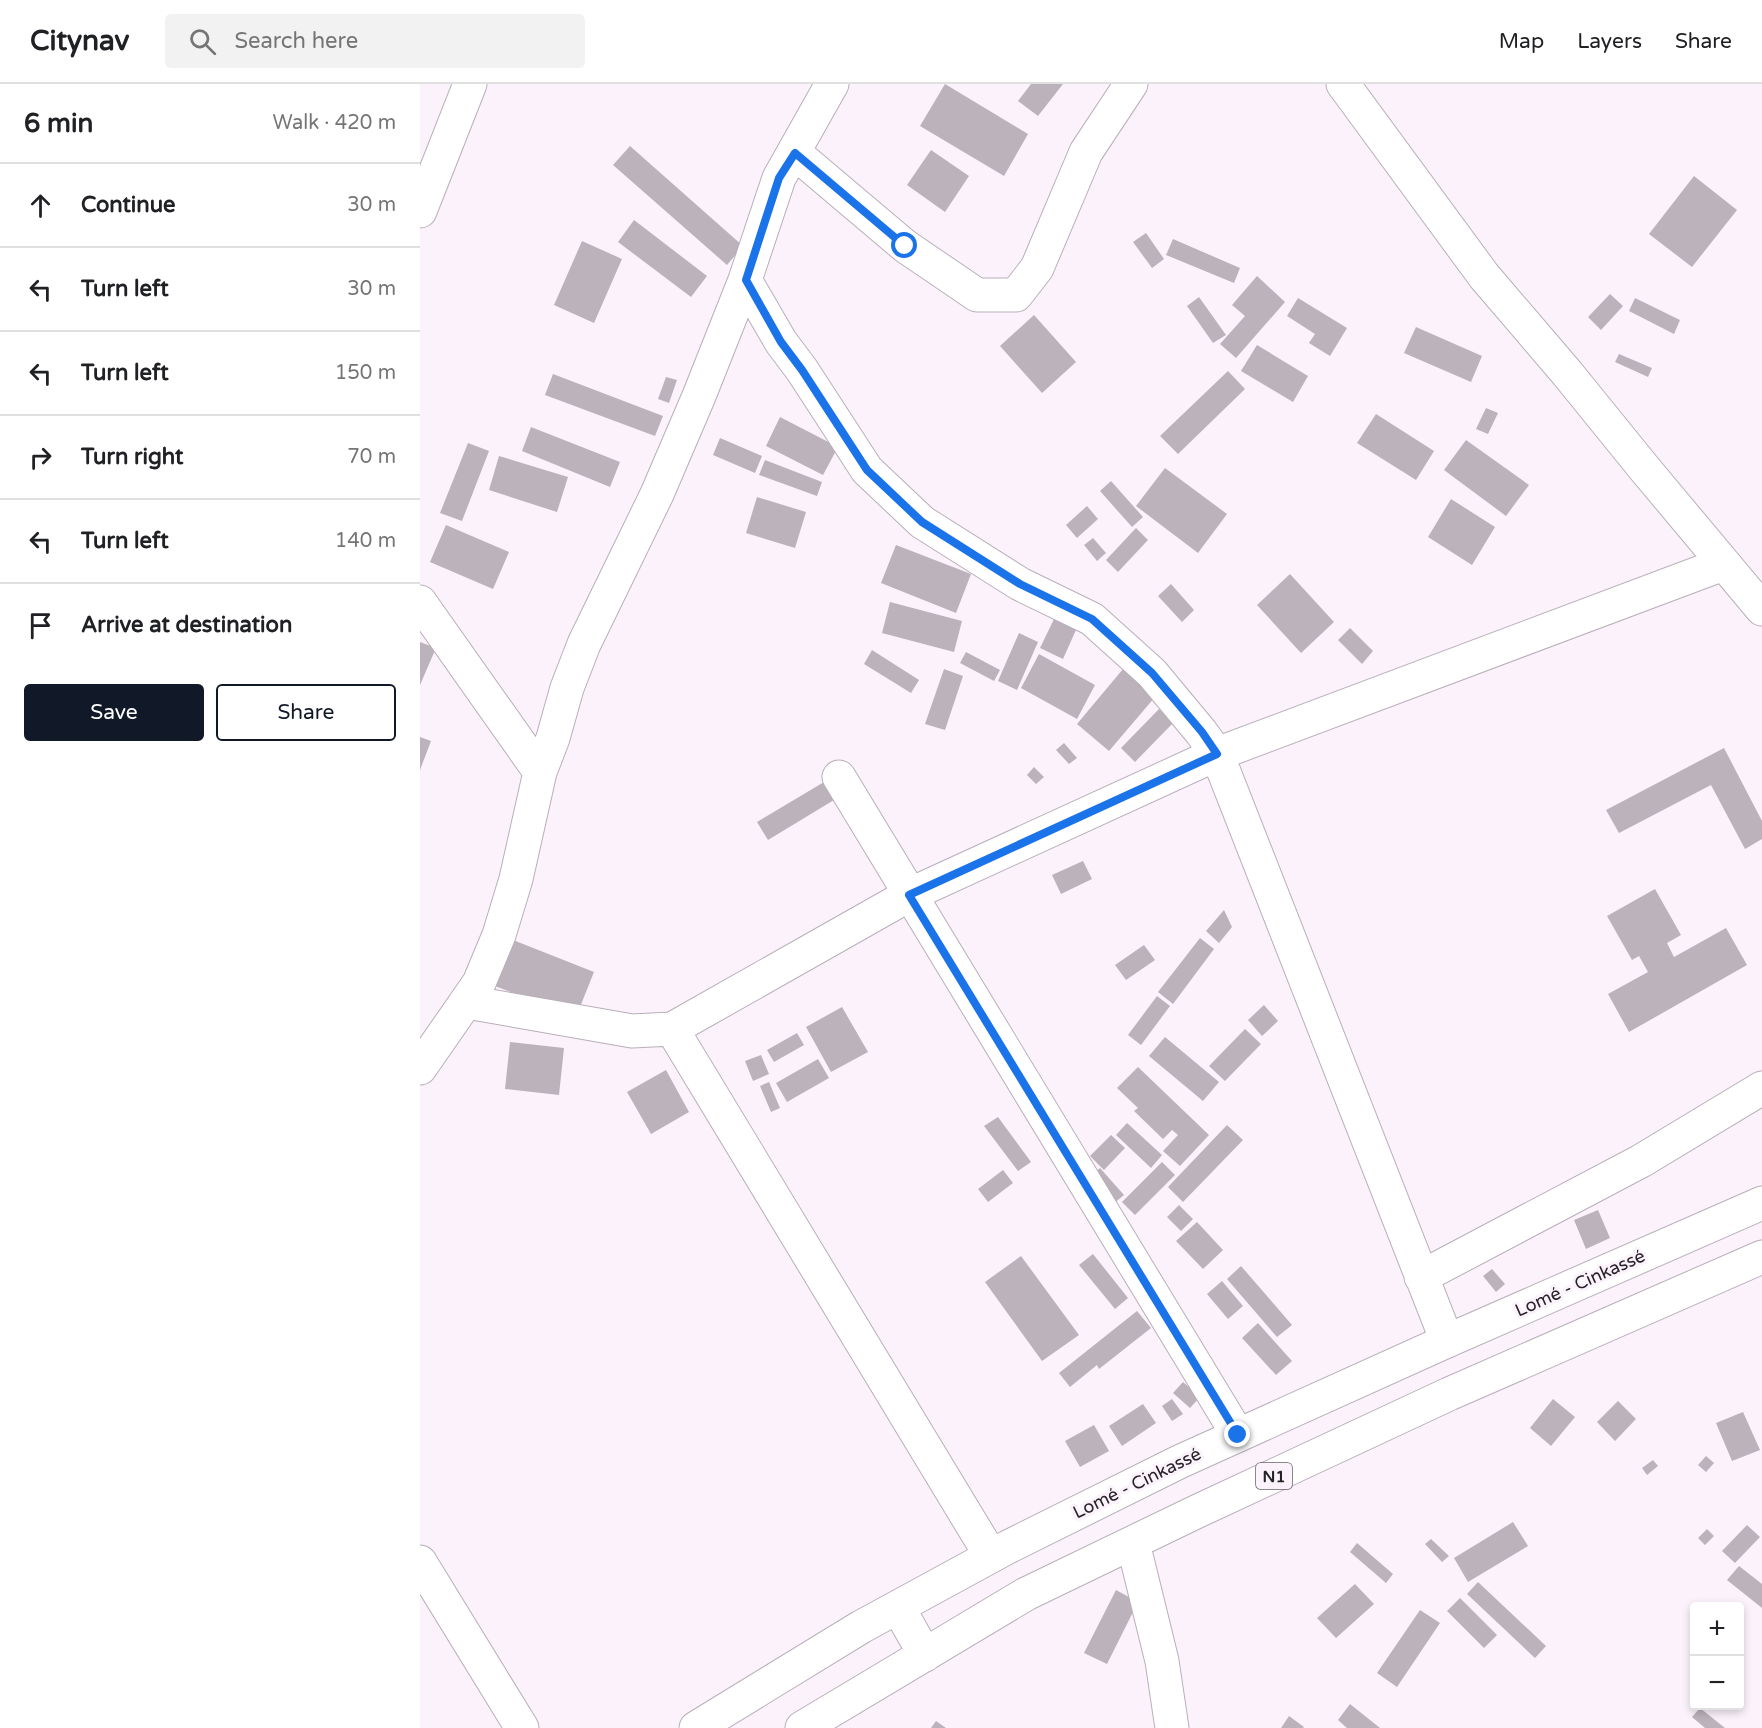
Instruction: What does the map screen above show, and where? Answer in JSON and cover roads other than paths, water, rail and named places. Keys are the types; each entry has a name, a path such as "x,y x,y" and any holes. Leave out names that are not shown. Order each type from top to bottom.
{"main road":[{"path":"420,211 470,84"},
{"path":"795,153 905,246 978,295 1016,296 1037,268 1086,152 1131,84"},
{"path":"1343,84 1484,276 1762,609"},
{"path":"420,1068 479,983 499,935 516,879 540,772 584,644 657,494 746,280 779,178 831,85"},
{"path":"746,280 781,342 802,370 867,470 922,522 1020,584 1092,619 1152,673 1202,732 1217,754 1447,1341"},
{"path":"467,1002 632,1031 672,1029 909,895 1217,754 1724,564"},
{"path":"420,602 540,772"},
{"path":"838,777 1238,1435"},
{"path":"672,1029 991,1556"},
{"path":"1421,1277 1641,1161 1762,1088"},
{"name":"Lomé - Cinkassé","path":"696,1728 861,1627 991,1556 1179,1462 1762,1203"},
{"path":"1727,1218 1754,1261"},
{"name":"N1","path":"802,1728 1026,1594 1449,1394 1754,1261"},
{"path":"1132,1543 1162,1661 1172,1728"},
{"path":"420,1562 522,1728"},
{"path":"898,1607 925,1655"}]}
